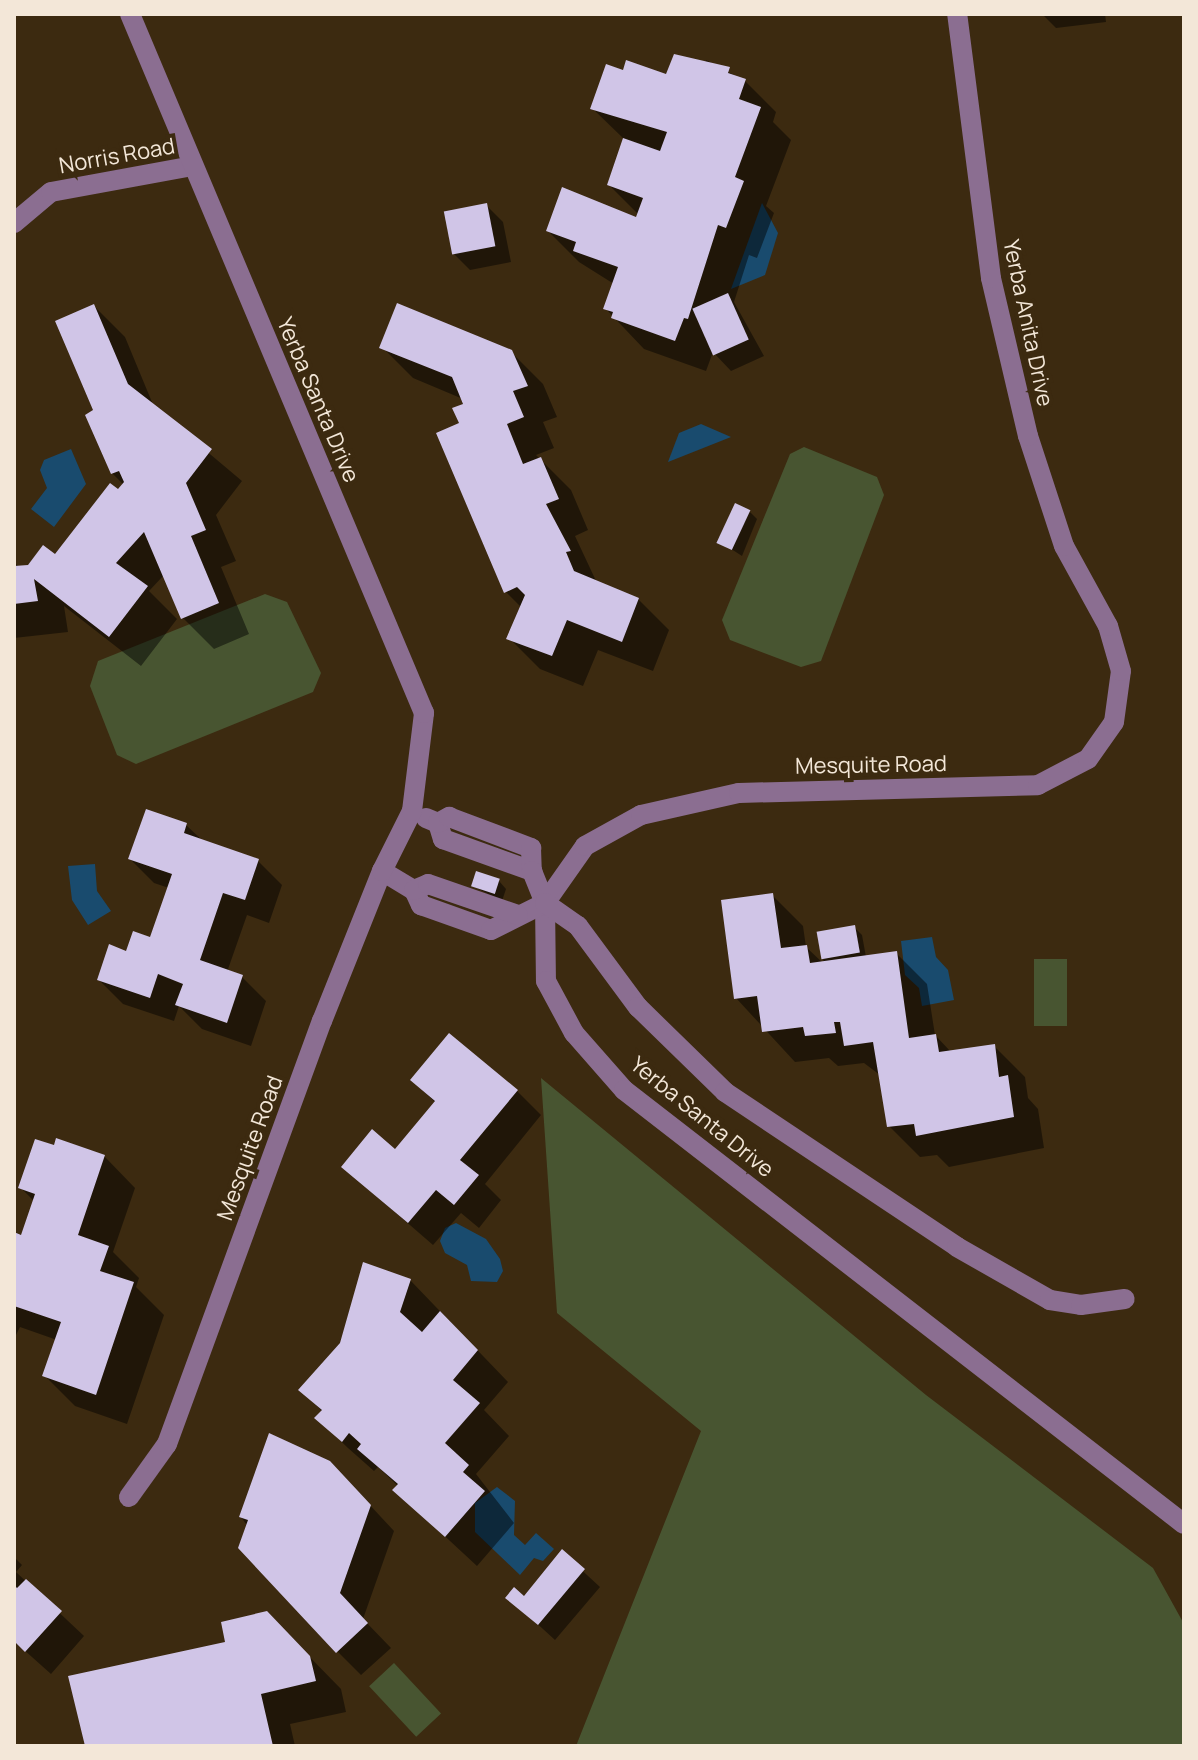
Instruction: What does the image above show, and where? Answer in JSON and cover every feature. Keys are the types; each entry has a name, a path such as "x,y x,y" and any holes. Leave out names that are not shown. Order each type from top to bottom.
{"street":[{"name":"Yerba Santa Drive","path":"130,14 424,713 412,811"},
{"name":"Yerba Anita Drive","path":"957,14 991,278 1028,436 1064,546 1108,626"},
{"name":"Norris Road","path":"14,223 51,192 193,166"},
{"name":"Mesquite Road","path":"545,903 585,846 641,815 739,793 1038,785 1088,759 1114,722 1121,671 1108,626"},
{"name":"Mesquite Road","path":"129,1497 167,1444 382,871 412,811"},
{"path":"382,871 414,890 428,884 518,915 545,903 532,871 531,848 449,817 438,823 412,811"},
{"name":"Yerba Santa Drive","path":"545,903 578,926 638,1007 725,1092 957,1247 1050,1300 1081,1305 1125,1299"},
{"name":"Yerba Santa Drive","path":"545,903 546,981 574,1033 624,1090 1184,1524"}],"green space":[{"path":"804,447 877,477 884,495 821,661 801,667 730,640 722,620 790,454"},
{"path":"265,594 287,602 321,673 313,692 136,764 117,755 90,686 98,661"},
{"path":"1034,959 1067,959 1067,1026 1034,1026"},
{"path":"541,1078 926,1395 1153,1568 1184,1624 1184,1746 576,1746 701,1431 557,1313"},
{"path":"394,1663 441,1713 416,1737 369,1686"}],"water":[{"path":"762,203 778,233 765,275 731,289"},
{"path":"701,424 731,437 668,462 679,433"},
{"path":"71,449 86,484 54,527 31,509 47,488 40,470 44,460"},
{"path":"95,864 97,891 111,911 88,925 72,900 68,866"},
{"path":"932,937 936,957 948,970 954,1000 922,1006 919,988 905,975 901,941"},
{"path":"456,1223 486,1239 500,1259 503,1271 497,1282 471,1281 467,1265 445,1253 440,1241 445,1228"},
{"path":"497,1487 515,1501 514,1535 525,1545 536,1533 554,1549 543,1561 534,1558 520,1575 475,1532 475,1503"}],"building":[{"path":"674,54 730,67 728,73 746,79 739,99 761,107 735,177 744,181 726,228 718,225 688,319 684,318 675,341 611,318 613,312 603,309 618,267 573,251 576,242 546,231 562,187 636,217 643,198 607,185 623,138 660,151 667,132 590,109 606,64 623,70 626,60 666,74"},
{"path":"487,203 495,246 452,255 444,211"},
{"path":"728,293 749,340 713,355 692,309"},
{"path":"397,303 512,350 528,386 513,391 524,417 507,424 523,464 541,457 559,499 546,504 571,551 566,552 574,571 639,598 622,642 567,620 552,656 506,639 525,595 517,587 504,593 436,433 459,423 452,408 463,404 452,377 379,348"},
{"path":"94,304 128,384 212,449 186,483 206,530 191,536 219,603 181,619 144,532 116,563 148,586 109,637 34,579 38,601 14,604 14,566 28,565 43,545 55,554 110,483 118,489 124,482 119,471 111,474 85,415 93,410 55,321"},
{"path":"735,503 750,510 732,550 716,543"},
{"path":"146,809 187,823 184,833 259,859 245,900 223,893 200,960 243,975 227,1023 175,1005 183,984 158,974 150,998 97,980 109,944 126,951 133,931 150,937 172,874 128,859"},
{"path":"476,871 500,879 495,894 471,886"},
{"path":"773,893 781,948 807,945 810,963 897,951 909,1038 936,1034 939,1052 995,1044 999,1077 1008,1075 1014,1117 916,1136 914,1124 887,1127 873,1042 844,1046 840,1022 834,1022 836,1033 805,1036 803,1027 762,1032 757,996 734,999 721,900"},
{"path":"855,925 860,953 821,959 817,932"},
{"path":"449,1033 518,1090 460,1160 479,1175 454,1205 436,1190 408,1223 341,1167 372,1129 395,1149 435,1101 410,1080"},
{"path":"56,1138 105,1155 78,1235 109,1246 100,1271 134,1282 96,1395 42,1376 61,1322 14,1306 14,1232 21,1235 35,1194 18,1188 35,1139 54,1145"},
{"path":"363,1262 411,1279 400,1312 422,1332 440,1311 478,1350 453,1380 480,1403 445,1443 469,1465 463,1472 485,1491 445,1537 392,1490 398,1484 357,1449 361,1444 349,1433 342,1442 314,1418 322,1410 298,1390 340,1343"},
{"path":"269,1433 330,1461 371,1505 340,1593 368,1623 336,1653 238,1548 248,1520 239,1517"},
{"path":"562,1549 585,1569 538,1625 505,1598 514,1587 524,1596"},
{"path":"26,1579 62,1611 25,1652 14,1641 14,1585 17,1588"},
{"path":"267,1611 310,1656 316,1681 261,1694 273,1746 85,1746 68,1676 225,1642 221,1622"}]}
